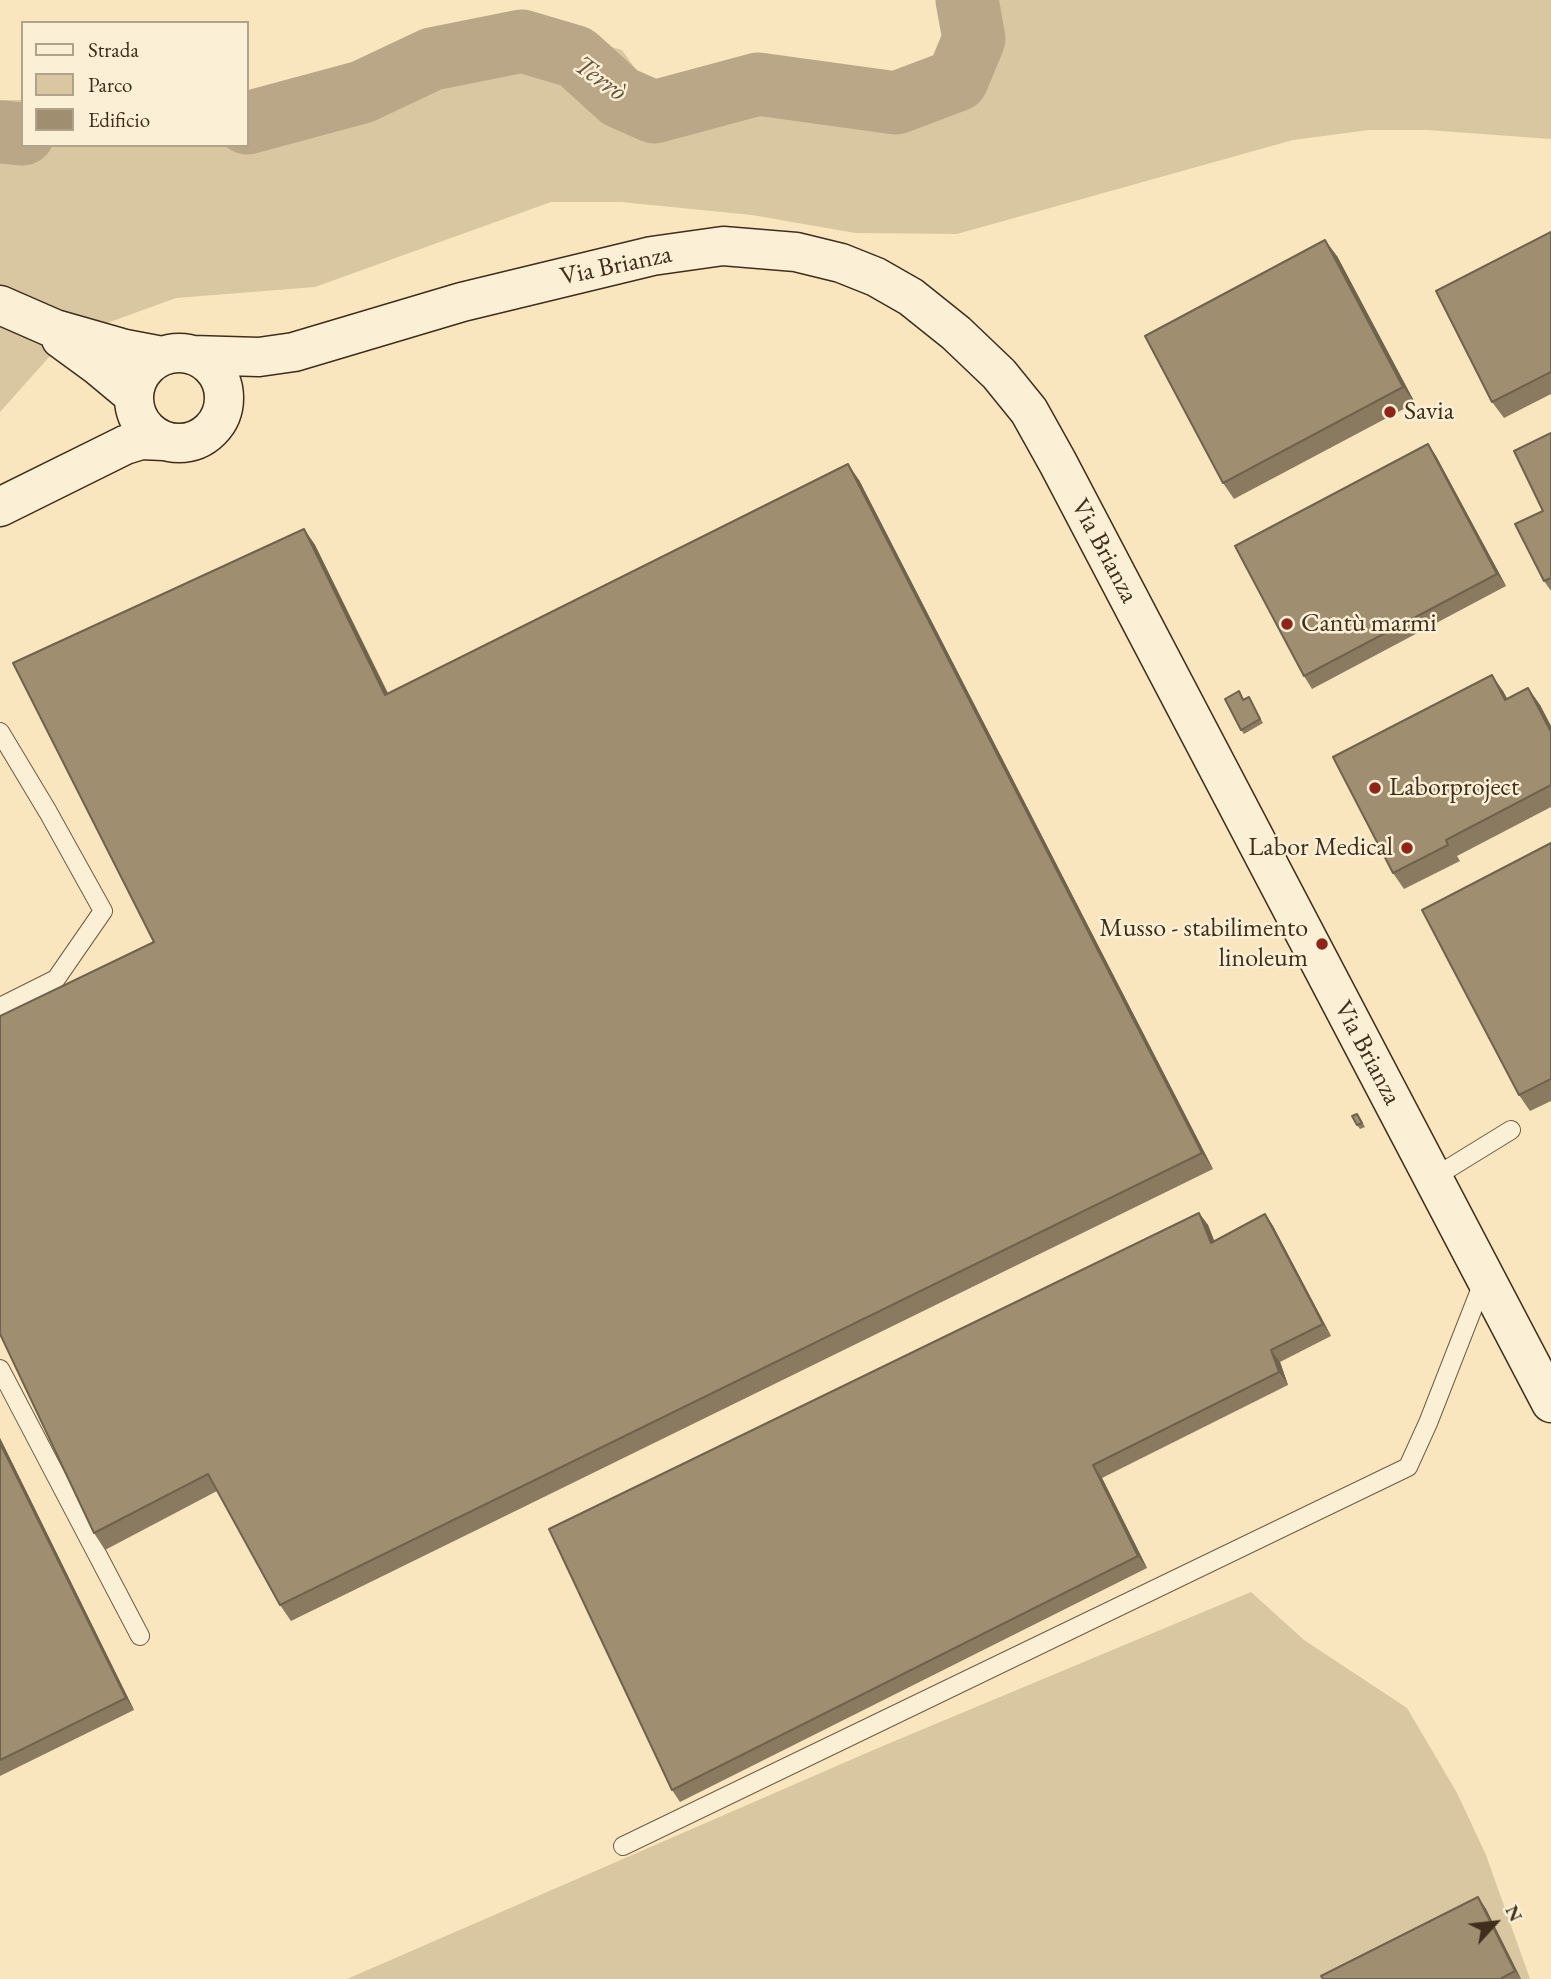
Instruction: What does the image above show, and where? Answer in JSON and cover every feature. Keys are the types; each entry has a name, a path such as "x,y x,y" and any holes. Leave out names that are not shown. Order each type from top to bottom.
{"street":[{"name":"Via Brianza","path":"16,312 55,328 125,349 177,356 260,357 294,352 462,302 652,256 723,246 796,251 841,263 876,277 911,297 956,333 999,374 1028,411 1058,463 1551,1403"},
{"name":"Via Brianza","path":"16,312 98,366 140,424"},
{"name":"Via Brianza","path":"224,407 294,352"},
{"path":"177,356 204,361 217,374 224,394 224,407 216,424 203,437 187,443 140,424 138,380 147,366 177,356"},
{"path":"0,508 140,424"}],"lane":[{"path":"0,732 103,911 56,979 0,1007"},
{"path":"1433,1178 1511,1130"},
{"path":"623,1846 1408,1467 1429,1423 1485,1277"},
{"path":"0,1369 140,1636"}],"green space":[{"path":"961,0 1551,0 1551,139 1427,130 1369,130 1293,140 957,234 855,233 752,215 621,202 551,202 315,287 176,298 66,338 0,412 0,100 21,100 21,147 248,147 248,111 263,110 370,80 513,19 622,50 644,81 664,93 690,91 753,68 782,62 870,97 898,102 930,100 955,92 965,78 973,54"},
{"path":"1251,1592 1304,1640 1407,1708 1457,1793 1486,1855 1530,1979 347,1979 878,1748"}],"building":[{"path":"1551,232 1551,372 1492,402 1436,291"},
{"path":"1325,240 1403,387 1223,483 1145,336"},
{"path":"1551,433 1551,578 1544,581 1515,524 1543,511 1514,451"},
{"path":"1428,444 1497,574 1304,676 1235,546"},
{"path":"848,464 1202,1153 280,1605 208,1474 94,1533 0,1334 0,1016 154,942 13,663 304,529 385,695"},
{"path":"1492,675 1505,700 1528,688 1551,732 1551,785 1446,840 1448,845 1393,873 1333,757"},
{"path":"1239,691 1243,700 1249,697 1260,719 1241,730 1225,699"},
{"path":"1551,843 1551,1079 1519,1095 1422,910"},
{"path":"1357,1114 1362,1123 1357,1125 1352,1116"},
{"path":"1199,1213 1211,1243 1265,1214 1323,1324 1271,1350 1279,1372 1093,1465 1138,1556 672,1790 549,1529"},
{"path":"0,1443 126,1698 0,1760"},
{"path":"1478,1897 1515,1971 1500,1979 1323,1979 1321,1976"}],"waterway":[{"name":"Terrò","path":"248,123 362,92 432,59 522,41 576,57 620,97 654,112 758,84 896,103 957,80 974,39 967,0"},
{"name":"Terrò","path":"0,132 21,134"}],"place":[{"name":"Savia","path":"1390,412"},
{"name":"Cantù marmi","path":"1287,624"},
{"name":"Laborproject","path":"1375,788"},
{"name":"Labor Medical","path":"1407,848"},
{"name":"Musso - stabilimento linoleum","path":"1322,944"}]}
